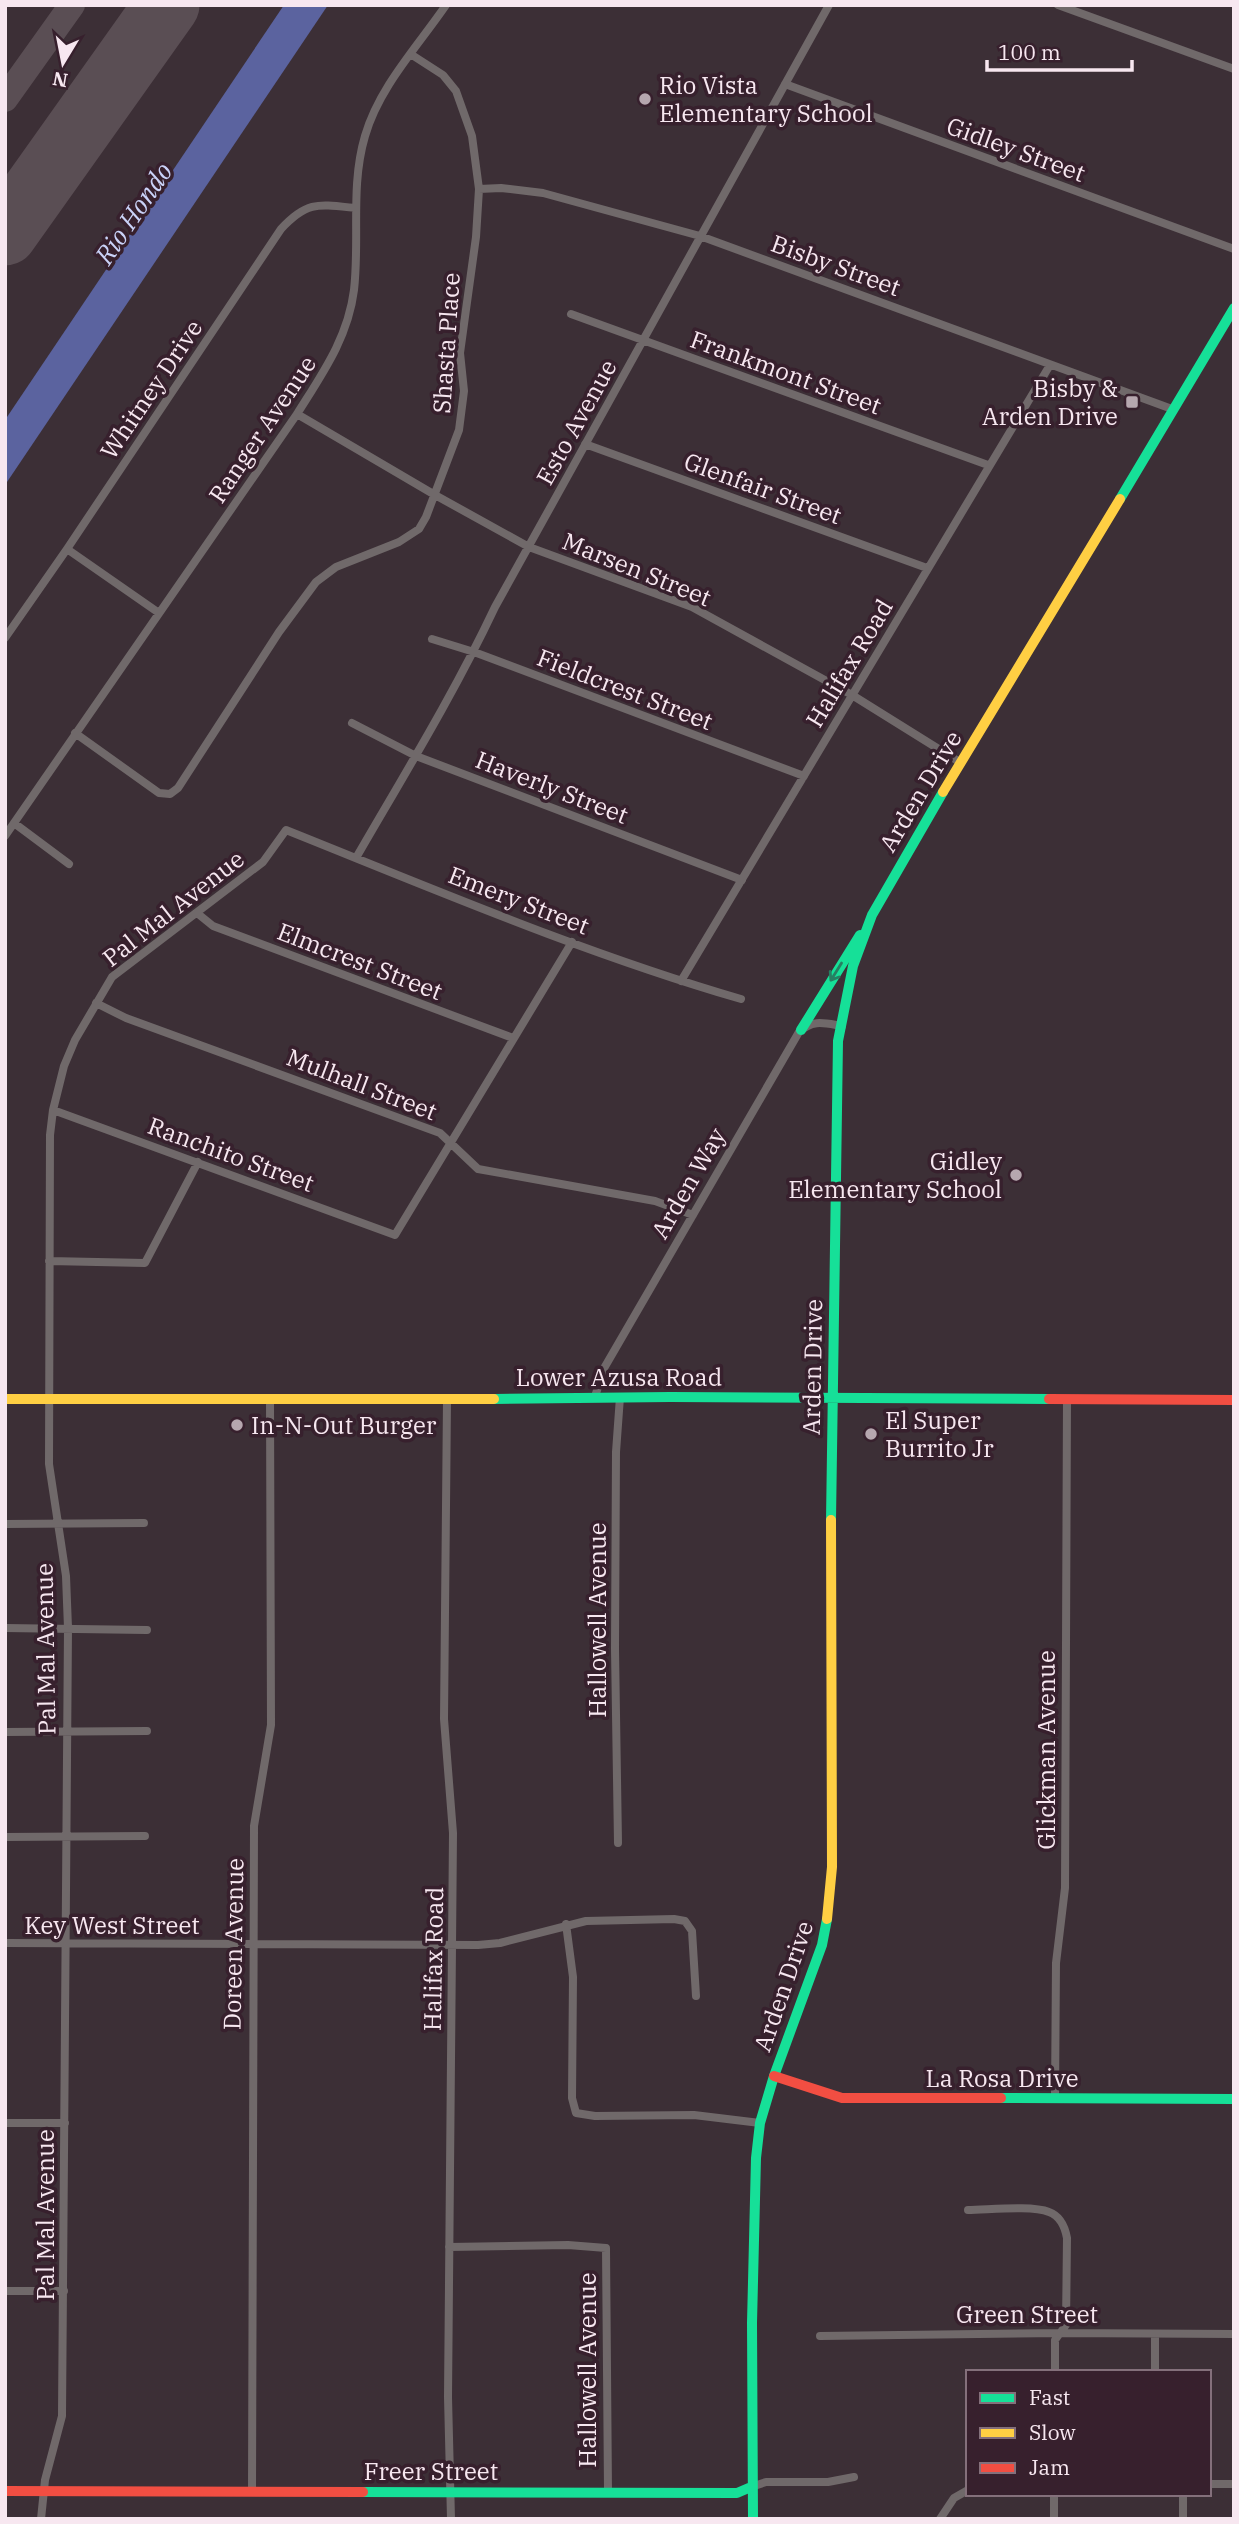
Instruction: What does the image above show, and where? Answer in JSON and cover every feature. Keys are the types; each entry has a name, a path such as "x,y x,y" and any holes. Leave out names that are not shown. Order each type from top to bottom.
{"street":[{"name":"Ranger Avenue","path":"5,836 332,360 350,314 354,288 355,208 358,168 365,136 376,108 446,5"},
{"name":"Esto Avenue","path":"356,858 474,652 495,607 829,5"},
{"path":"1058,5 1234,69"},
{"name":"Shasta Place","path":"75,733 159,793 170,794 178,788 279,632 316,582 336,567 399,542 419,529 435,495 458,430 464,391 460,353 480,189 472,136 456,91 443,75 412,55"},
{"name":"Gidley Street","path":"785,84 1234,248"},
{"name":"Bisby Street","path":"480,189 501,188 544,193 700,236 1172,409"},
{"name":"Whitney Drive","path":"5,638 281,229 294,215 307,207 355,208"},
{"name":"Arden Drive","path":"753,2519 752,2323 756,2158 760,2123 774,2076 822,1945 829,1911 832,1867 831,1472 837,1054 853,966 872,915 1234,308"},
{"name":"Frankmont Street","path":"571,314 988,465"},
{"name":"Halifax Road","path":"681,981 1050,365"},
{"name":"Marsen Street","path":"297,414 529,547 692,607 852,695 961,763"},
{"name":"Glenfair Street","path":"585,444 927,568"},
{"path":"67,549 159,613"},
{"name":"Fieldcrest Street","path":"432,639 474,652 804,776"},
{"name":"Haverly Street","path":"352,723 416,756 742,880"},
{"path":"14,823 69,864"},
{"name":"Emery Street","path":"286,830 572,942 681,981 741,999"},
{"name":"Pal Mal Avenue","path":"41,2519 43,2491 62,2416 64,2291 68,1628 66,1576 48,1464 50,1135 53,1110 64,1066 75,1040 112,977 263,862 286,830"},
{"name":"Elmcrest Street","path":"197,913 213,926 513,1038"},
{"path":"801,1030 872,915"},
{"path":"450,1144 572,942"},
{"name":"Mulhall Street","path":"96,1003 126,1018 440,1133 478,1169 655,1201 693,1215"},
{"path":"801,1030 818,1022 842,1026"},
{"name":"Arden Way","path":"595,1397 603,1370 801,1030"},
{"name":"Ranchito Street","path":"53,1110 395,1235 450,1144"},
{"path":"49,1261 145,1263 198,1162"},
{"name":"Lower Azusa Road","path":"5,1399 447,1400 620,1397 1234,1400"},
{"name":"Hallowell Avenue","path":"618,1843 615,1649 616,1452 620,1397"},
{"name":"Doreen Avenue","path":"252,2492 251,2035 254,1826 271,1725 270,1398"},
{"name":"Halifax Road","path":"447,1400 444,1719 453,1833 449,2248 451,2519"},
{"name":"Glickman Avenue","path":"1055,2098 1056,1963 1065,1888 1067,1400"},
{"path":"5,1524 144,1523"},
{"path":"5,1628 147,1630"},
{"path":"5,1732 147,1731"},
{"path":"5,1837 145,1836"},
{"name":"Key West Street","path":"5,1943 453,1945 500,1943 566,1924 674,1919 685,1921 692,1931 696,1996"},
{"path":"566,1924 573,1977 572,2098 576,2113 595,2116 694,2115 760,2123"},
{"name":"La Rosa Drive","path":"774,2076 842,2098 1234,2099"},
{"path":"5,2123 65,2123"},
{"path":"968,2210 1048,2211 1060,2219 1065,2228 1066,2325 1055,2340 1055,2370"},
{"name":"Hallowell Avenue","path":"449,2248 568,2245 606,2248 608,2491"},
{"path":"5,2291 64,2291"},
{"path":"1155,2334 1155,2370"},
{"name":"Green Street","path":"820,2336 1234,2334"},
{"name":"Freer Street","path":"5,2491 737,2493 766,2482 828,2482 854,2477"},
{"path":"1211,2484 1234,2484"},
{"path":"940,2519 954,2498 966,2491"},
{"path":"1054,2519 1055,2496"},
{"path":"1183,2496 1183,2519"}],"water":[{"path":"284,5 328,5 5,485 5,420"}],"taxiway":[{"path":"5,99 72,5"}],"runway":[{"path":"5,233 167,5"}],"traffic: fast":[{"path":"1120,499 1234,308"},
{"path":"831,1520 838,1041 853,966 872,915 943,792"},
{"path":"801,1030 860,935"},
{"path":"494,1399 1049,1399"},
{"path":"753,2519 752,2323 756,2158 760,2123 774,2076 822,1945 827,1919"},
{"path":"1001,2098 1234,2099"},
{"path":"363,2492 737,2493 751,2487"}],"traffic: slow":[{"path":"943,792 1120,499"},
{"path":"5,1399 494,1399"},
{"path":"827,1919 832,1867 831,1520"}],"traffic: jam":[{"path":"1049,1399 1234,1400"},
{"path":"774,2076 842,2098 1001,2098"},
{"path":"5,2491 363,2492"}],"place":[{"name":"Rio Vista Elementary School","path":"645,99"},
{"name":"Bisby & Arden Drive","path":"1132,402"},
{"name":"Gidley Elementary School","path":"1016,1175"},
{"name":"In-N-Out Burger","path":"237,1425"},
{"name":"El Super Burrito Jr","path":"871,1434"}],"water label":[{"name":"Rio Hondo","path":"133,213"}]}
